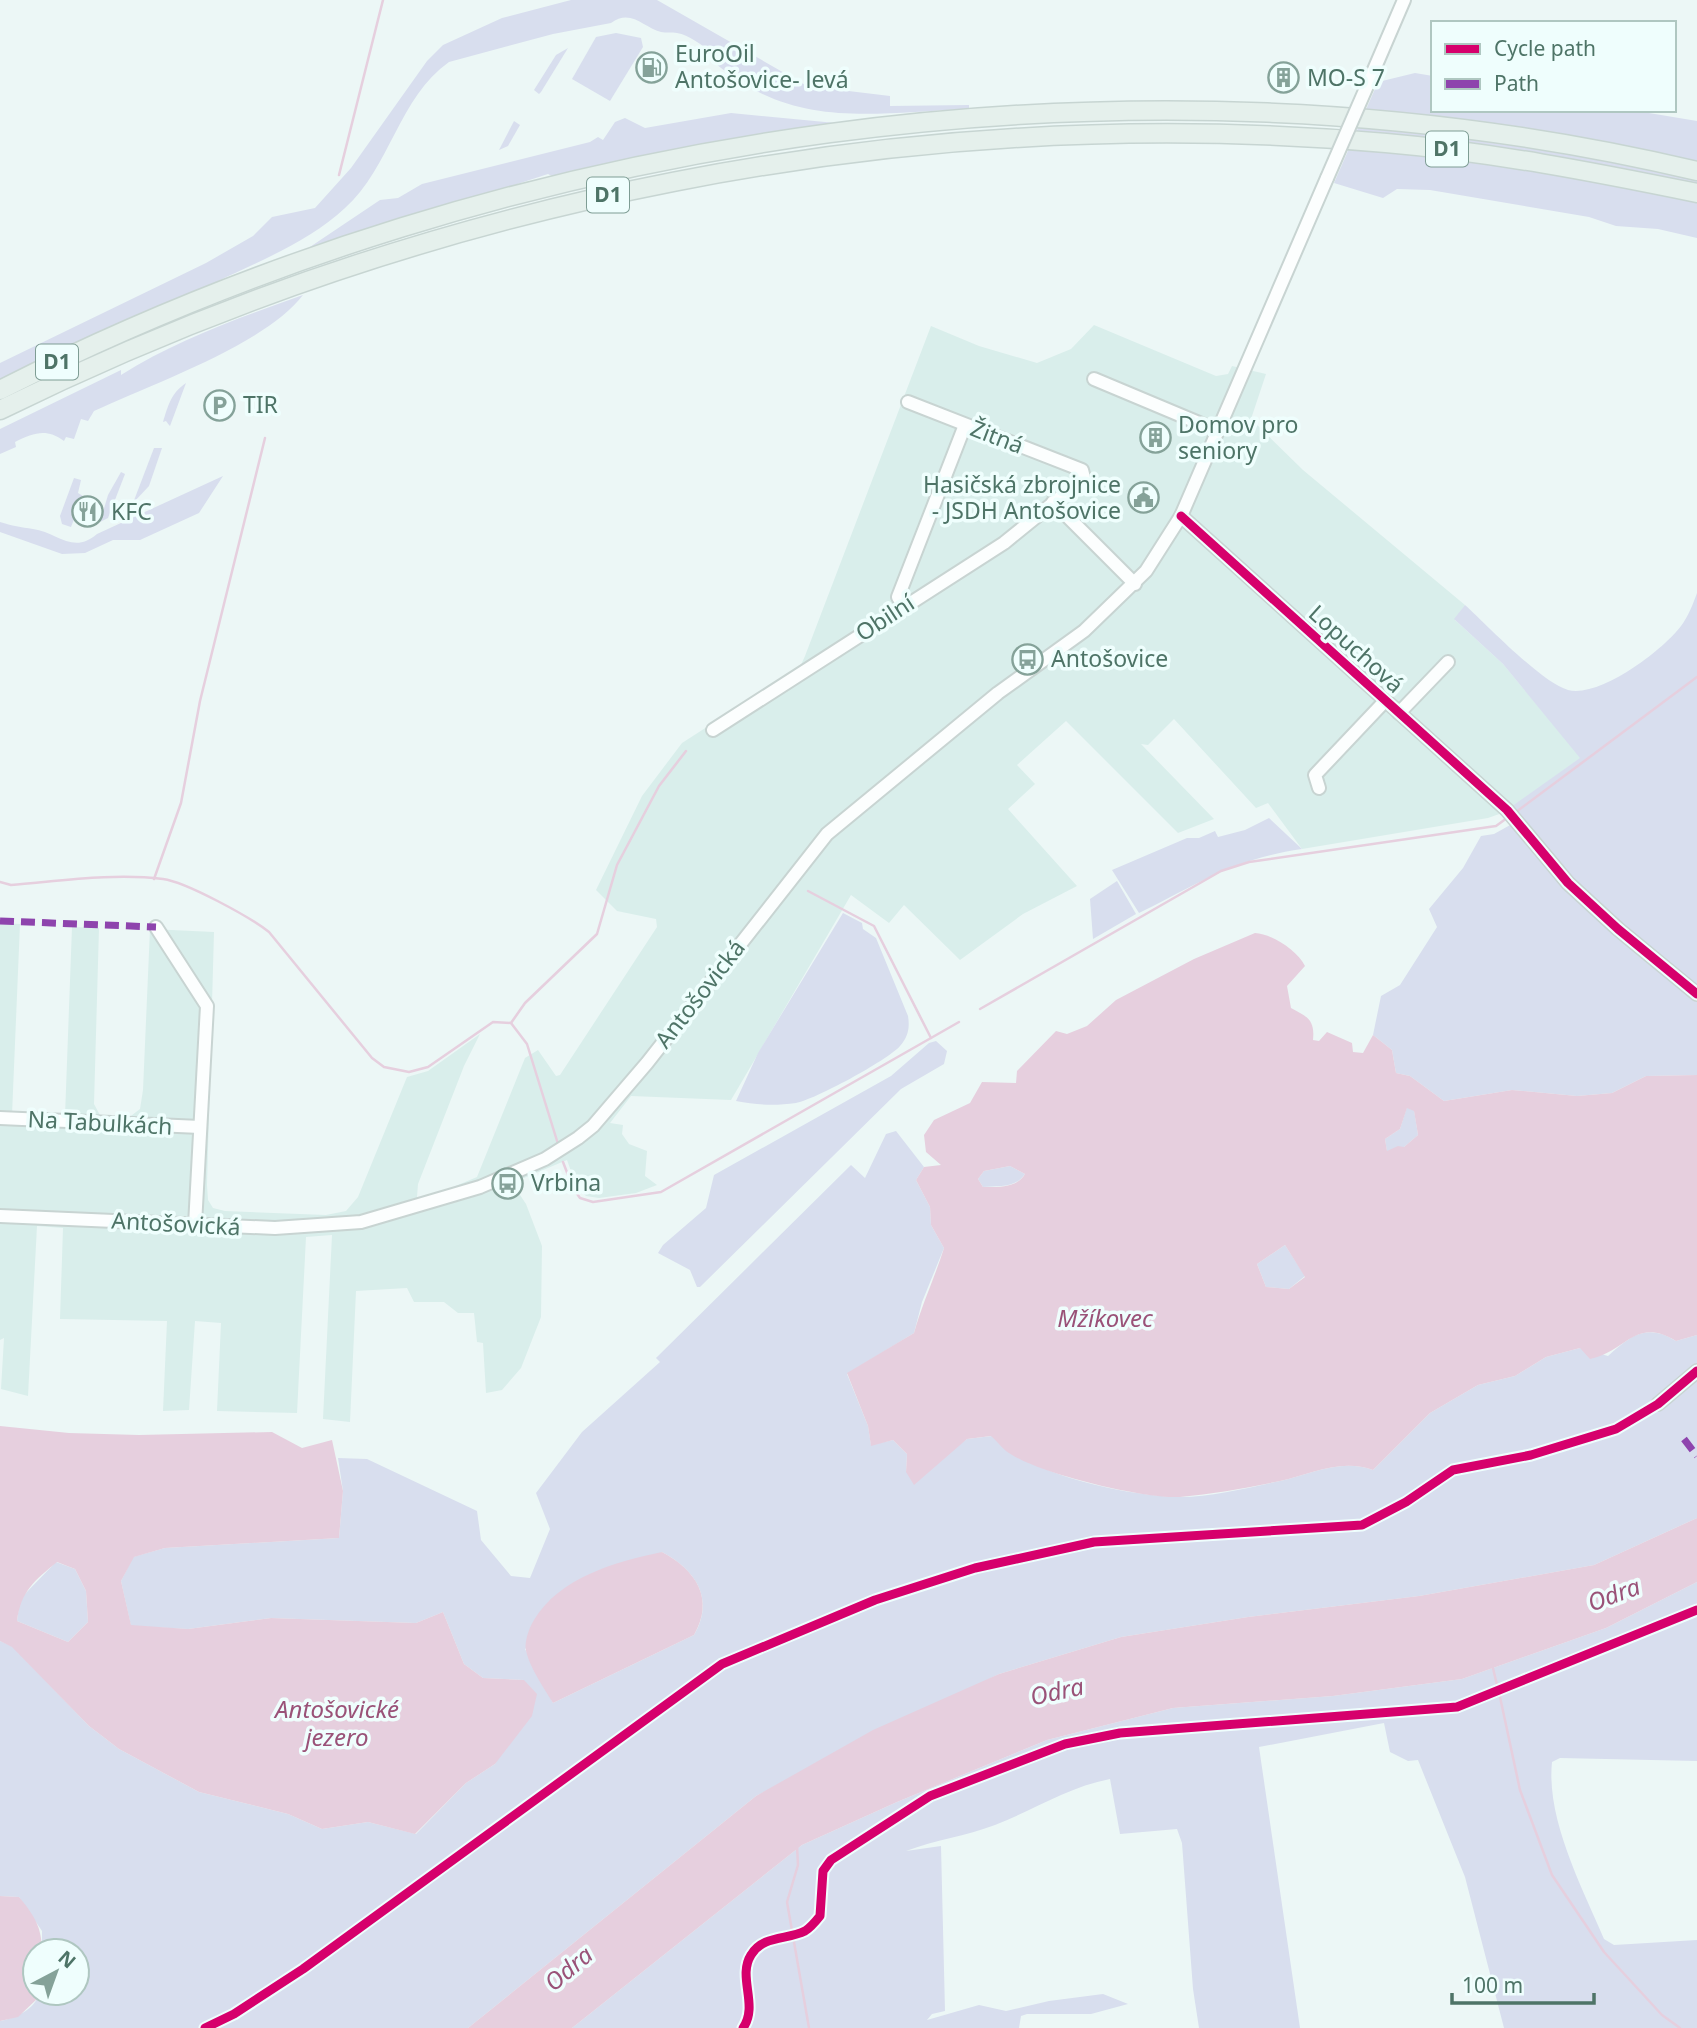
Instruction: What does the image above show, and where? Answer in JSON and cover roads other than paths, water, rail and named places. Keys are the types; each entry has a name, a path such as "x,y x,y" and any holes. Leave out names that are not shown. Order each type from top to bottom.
{"highway":[{"name":"D1","path":"0,390 114,335 249,279 431,217 636,166 851,131 1081,113 1221,113 1326,117 1496,135 1697,172"},
{"name":"D1","path":"0,410 127,351 252,301 352,264 442,237 658,184 764,165 872,151 992,139 1111,134 1299,136 1492,155 1697,193"}],"street":[{"name":"Antošovická","path":"0,1216 275,1228 337,1225 381,1218 480,1187 545,1159 579,1138 647,1063 827,834 998,692 1084,631 1135,584 1161,552 1181,516 1220,428 1404,0"},
{"path":"1094,379 1220,428"},
{"name":"Žitná","path":"908,402 1082,470 1084,478 1054,502"},
{"path":"903,606 898,597 965,425"},
{"path":"1054,502 1135,584"},
{"name":"Obilní","path":"713,730 1004,543 1054,502"},
{"name":"Lopuchová","path":"1181,516 1507,810 1568,883 1618,929 1697,994"},
{"path":"1399,713 1448,662"},
{"path":"1319,788 1315,775 1385,701"},
{"name":"Na Tabulkách","path":"156,927 206,1006 195,1225"},
{"name":"Na Tabulkách","path":"0,1118 200,1127"},
{"path":"1658,1405 1697,1371"}],"water":[{"name":"Mžíkovec","path":"1255,933 1276,940 1296,954 1305,966 1287,986 1291,1008 1309,1020 1313,1028 1313,1040 1319,1041 1327,1032 1352,1043 1353,1052 1363,1053 1373,1035 1392,1050 1396,1073 1410,1076 1444,1101 1512,1090 1577,1096 1612,1093 1646,1076 1697,1075 1697,1335 1676,1341 1662,1334 1640,1334 1613,1350 1590,1359 1580,1348 1546,1357 1515,1376 1478,1385 1430,1413 1373,1470 1338,1466 1243,1488 1192,1496 1163,1496 1090,1483 1040,1468 1006,1451 991,1436 967,1439 914,1485 906,1472 907,1454 893,1440 871,1446 868,1426 847,1373 914,1333 944,1248 931,1225 930,1207 916,1180 924,1167 941,1165 926,1152 924,1135 934,1120 970,1103 982,1082 1016,1083 1017,1071 1056,1031 1067,1034 1087,1026 1116,1000 1194,959","holes":["1407,1108 1414,1111 1418,1135 1404,1147 1398,1146 1387,1151 1385,1139 1400,1129","1010,1166 1025,1174 1022,1179 1012,1184 983,1187 978,1179 984,1171","1285,1245 1305,1277 1289,1289 1266,1287 1257,1264"]},
{"name":"Antošovické jezero","path":"0,1426 69,1433 139,1435 272,1432 302,1448 332,1440 343,1491 339,1538 165,1548 134,1557 121,1581 131,1625 188,1629 271,1618 416,1623 443,1612 464,1664 483,1678 524,1680 537,1694 532,1716 495,1764 466,1783 415,1834 368,1822 322,1829 288,1814 199,1792 119,1749 89,1726 12,1647 0,1641","holes":["57,1562 75,1569 86,1591 88,1622 68,1642 17,1621 25,1594 42,1575"]},
{"name":"Odra","path":"1697,1518 1697,1582 1606,1628 1462,1679 1333,1696 1173,1708 1047,1740 897,1802 802,1845 572,2028 468,2028 756,1796 873,1730 999,1674 1121,1637 1248,1617 1419,1596 1594,1565"},
{"path":"662,1552 684,1568 699,1587 703,1609 694,1635 553,1703 534,1671 526,1651 527,1635 534,1620 545,1605 574,1582 608,1567"},
{"path":"0,1896 19,1897 33,1916 41,1937 21,1937 21,2007 29,2007 18,2017 0,2021"}],"waterway":[{"path":"339,175 383,0"},
{"path":"154,879 181,803 200,701 265,438"},
{"path":"1516,812 1697,677"},
{"path":"511,1023 525,1003 597,934 617,865 659,786 686,751"},
{"path":"980,1009 1221,871 1249,862 1496,826 1507,818"},
{"path":"0,882 11,885 87,878 144,877 163,879 202,893 269,932 372,1058 384,1067 409,1072 428,1067 493,1022 511,1023 527,1044 558,1144"},
{"path":"808,891 874,926 931,1038"},
{"path":"563,1162 580,1198 593,1202 661,1192 959,1022"},
{"path":"1492,1664 1497,1685"},
{"path":"1500,1697 1520,1790 1552,1875 1604,1952 1662,2015 1680,2028"},
{"path":"797,1846 798,1865 787,1902 809,2028"}],"place":[{"name":"EuroOil Antošovice- levá","path":"652,67"},
{"name":"MO-S 7","path":"1284,78"},
{"name":"TIR","path":"220,405"},
{"name":"Domov pro seniory","path":"1155,438"},
{"name":"Hasičská zbrojnice - JSDH Antošovice","path":"1144,498"},
{"name":"KFC","path":"88,512"},
{"name":"Antošovice","path":"1028,659"},
{"name":"Vrbina","path":"508,1183"}]}
